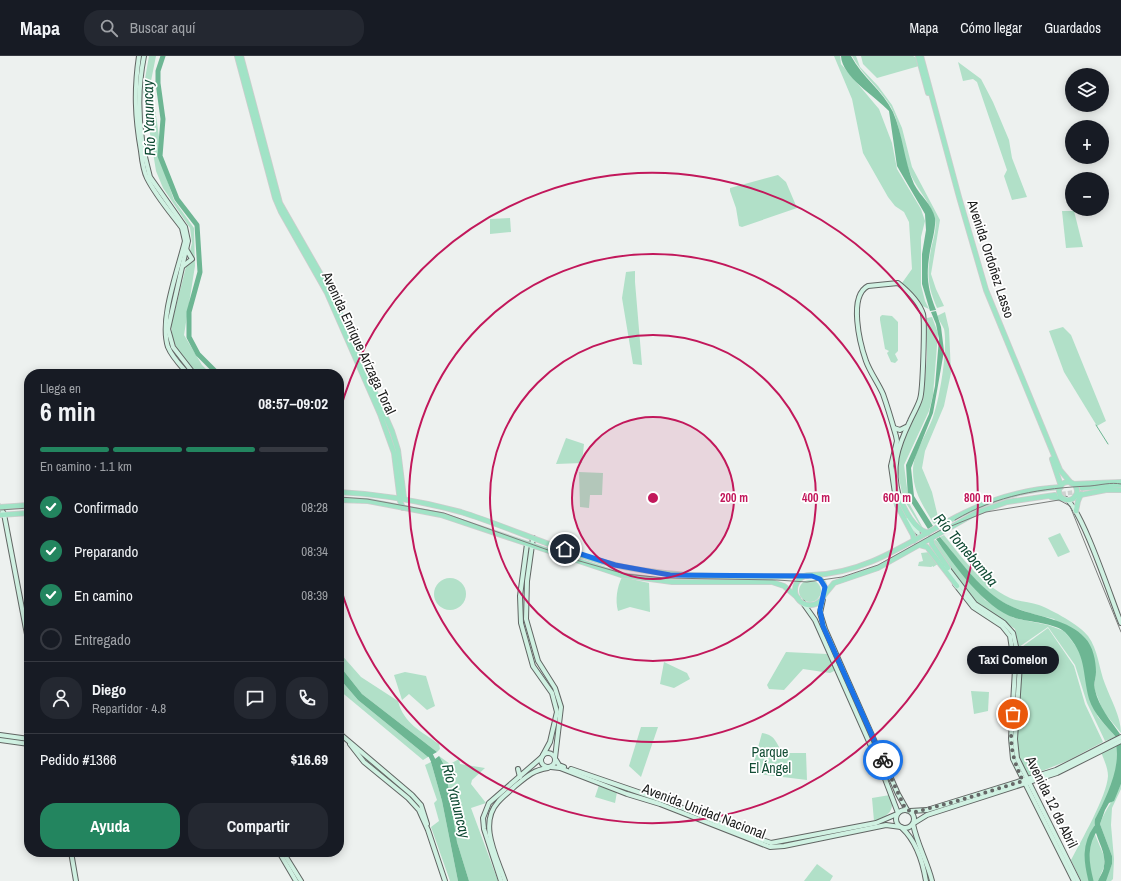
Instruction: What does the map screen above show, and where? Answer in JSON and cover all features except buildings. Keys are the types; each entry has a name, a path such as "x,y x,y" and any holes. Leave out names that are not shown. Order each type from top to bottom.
{"main road":[{"path":"139,56 134,92 137,131 144,168 147,178 182,228 184,234 185,241 166,316 165,329 172,354 184,369"},
{"path":"144,56 138,92 147,167 150,177 186,227 188,242 168,329 172,347 190,369"},
{"name":"Avenida Enrique Arízaga Toral","path":"237,56 275,198 281,212 327,293 380,414 394,453 402,498"},
{"name":"Avenida Enrique Arízaga Toral","path":"241,56 280,203 331,292 392,431 398,450 403,508"},
{"name":"Avenida Ordoñez Lasso","path":"918,56 984,292 1057,467 1072,483"},
{"name":"Avenida Ordoñez Lasso","path":"921,56 986,290 1057,467 1061,485"},
{"path":"181,268 192,259 186,248"},
{"path":"914,541 913,535 897,506 897,496 894,466 903,435 921,398 924,321 919,306 910,294 898,283 864,288 857,301 857,308 866,362 883,396 897,440 891,466 897,496 903,514 919,533"},
{"path":"894,430 906,428"},
{"path":"894,430 903,435"},
{"path":"1046,489 1055,483 1059,476"},
{"path":"798,598 796,586 801,578 839,571 873,561 993,500 1016,494 1046,489 1065,483 1083,485 1121,482"},
{"path":"1072,483 1077,490 1075,496 1076,511 1121,623"},
{"path":"1061,485 1060,493 1076,511"},
{"path":"996,506 1047,498 1065,499 1075,496 1082,491 1121,488"},
{"path":"1076,511 1082,491"},
{"path":"344,492 402,498 462,513 602,562 645,572 670,575 810,576 822,581 825,587 820,612 825,629 898,794 914,817 913,823 917,838 927,863 932,881"},
{"path":"803,604 814,605 824,596 830,587 840,580 876,568 929,541 941,532 976,513 1011,501 1055,493 993,500"},
{"path":"897,496 914,522 921,530 928,533"},
{"path":"344,500 368,502 454,519 621,575 672,582 772,582 784,586 798,598 813,616 884,775 898,813 896,821 911,839 920,858 926,881"},
{"path":"24,505 0,507 24,621"},
{"path":"2,515 24,513"},
{"path":"505,881 491,838 489,826 490,816 498,802 524,777 542,756 550,742 557,712 552,693 533,666 521,623 520,596 529,545 533,538"},
{"path":"929,541 948,568"},
{"name":"Avenida 12 de Abril","path":"929,541 972,607 1002,626 1010,636 1015,669 1011,738 1013,759 1078,881"},
{"path":"501,881 485,833 483,818 489,804 524,777 536,770 550,768 556,759 561,712 560,699 555,688 539,665 526,619 529,545"},
{"path":"920,545 927,548 957,586"},
{"name":"Avenida 12 de Abril","path":"948,568 975,604 1004,623 1013,633 1020,664 1015,738 1017,758 1026,782 1074,881"},
{"path":"0,735 24,738"},
{"path":"1113,743 1121,737"},
{"path":"344,738 364,762 414,804 419,810 428,830 445,881"},
{"path":"0,740 24,743"},
{"path":"901,828 908,828 913,823 927,815 1026,782 1056,770 1113,743 1121,741"},
{"name":"Avenida Unidad Nacional","path":"542,756 550,753 559,765 581,775 632,796 660,804 770,845 784,846 886,825 901,828"},
{"path":"542,756 542,763 550,768"},
{"name":"Avenida Unidad Nacional","path":"550,768 560,768 581,775"},
{"path":"518,769 524,777"},
{"path":"898,813 909,810 927,810 1026,782"},
{"name":"Avenida Unidad Nacional","path":"770,845 872,824 898,813"},
{"path":"72,857 76,881"},
{"path":"282,857 296,881"},
{"path":"287,857 301,881"}],"green space":[{"path":"149,56 156,56 151,81 164,171 174,200 194,228 195,266 184,335 206,369 193,369 182,358 173,341 171,326 192,243 190,228 163,188 156,171 143,90"},
{"path":"834,56 840,56 841,64 879,109 892,143 897,169 921,209 925,221 921,237 921,285 925,301 929,309 920,305 902,283 912,269 909,222 904,212 895,206 888,197 863,153 852,99"},
{"path":"852,56 856,56 860,67 878,86 892,105 902,128 912,167 940,220 931,274 944,306 937,308 931,292 929,279 931,249 936,226 933,212 911,175 897,122 891,107 887,100 856,63"},
{"path":"861,56 913,56 917,58 919,66 877,78 863,64"},
{"path":"958,62 981,79 993,102 1009,140 1012,158 1027,197 1012,200 1004,176 1007,170 977,82 973,79 963,81"},
{"path":"778,175 786,182 797,208 742,227 739,226 736,208 730,188"},
{"path":"1062,211 1065,211 1065,216 1075,216 1083,247 1066,248"},
{"path":"510,218 511,232 490,234 490,219"},
{"path":"635,271 642,365 633,364 622,298 626,272"},
{"path":"945,312 949,329 951,373 944,406 925,451 922,468 932,492 939,521 934,524 917,493 913,479 913,471 915,457 936,409 943,373 945,348 944,329 937,316"},
{"path":"882,315 892,316 898,322 898,351 895,354 898,360 895,363 891,362 887,353 889,351 885,349 880,320"},
{"path":"932,317 938,333 933,395 929,411 904,465 909,503 924,530 903,498 896,463 905,435 923,400 927,357 927,318"},
{"path":"1063,327 1071,335 1106,421 1097,426 1064,372 1049,331"},
{"path":"566,438 584,444 582,463 556,464"},
{"path":"579,472 603,473 602,495 590,495 589,508 580,507"},
{"path":"1060,533 1070,552 1058,557 1048,538"},
{"path":"944,535 973,570 990,586 1010,598 1039,605 1051,610 1079,627 1088,636 1094,647 1103,678 1118,715 1121,733 1103,711 1094,688 1096,671 1054,619 1033,614 1005,604 991,594 968,571 940,537"},
{"path":"936,540 985,600 1014,618 1048,625 1064,631 1078,649 1084,664 1090,700 1098,717 1116,737 1105,741 1087,703 1075,665 1048,627 1019,647 1015,629 971,598 932,541"},
{"path":"930,552 938,564 933,567 918,566 919,562 923,561 921,553"},
{"path":"622,577 649,583 650,612 630,607 618,611 617,594"},
{"path":"447,578 453,578 462,582 466,594 462,606 453,610 447,610 438,606 434,597 434,591 438,582"},
{"path":"810,580 818,583 821,591 818,599 810,602 802,599 799,591 802,583"},
{"path":"1048,628 1074,666 1085,704 1103,742 1067,761 1027,777 1019,757 1017,741 1021,664 1019,649"},
{"path":"786,652 827,654 836,670 830,673 803,669 784,690 769,689 767,685"},
{"path":"344,658 361,677 398,701 404,716 420,731 439,744 440,749 437,752 362,694 344,671"},
{"path":"664,662 687,673 690,679 674,688 660,684"},
{"path":"405,672 426,676 435,706 427,710 409,694 402,700 394,675"},
{"path":"344,684 358,700 428,757 423,760 344,694"},
{"path":"971,691 989,692 988,711 974,714"},
{"path":"641,727 658,727 641,777 629,766"},
{"name":"Parque El Ángel","path":"762,733 771,736 784,753 806,753 807,780 751,773"},
{"path":"1116,744 1119,748 1119,774 1095,819 1094,832 1104,856 1104,867 1098,881 1081,881 1071,860 1093,818 1107,785 1108,776 1106,764 1101,752"},
{"path":"439,756 450,764 459,759 460,764 485,768 472,780 471,784 486,803 471,808 498,881 469,881 457,842"},
{"path":"431,762 442,801 458,881 450,881 431,827 439,821 434,803 437,800 425,765"},
{"path":"1121,784 1121,789 1112,808 1111,825 1114,859 1113,879 1111,881 1105,881 1112,864 1112,856 1100,824"},
{"path":"599,785 617,792 615,803 595,797"},
{"path":"890,795 892,805 890,812 874,821 872,798"},
{"path":"817,864 833,876 830,881 804,881"}],"shaded area":[{"path":"841,56 851,56 861,71 889,104 896,121 914,184 929,204 935,218 929,259 928,281 936,310 930,311 922,284 922,254 926,230 925,214 897,166 889,111 853,79 843,64"},
{"path":"936,311 941,327 944,351 933,413 911,468 914,496 933,526 928,529 908,497 906,465 929,414 935,386 939,339 936,324 931,312"},
{"path":"940,537 977,581 994,596 1013,607 1068,625 1088,641 1095,659 1096,672 1094,688 1105,713 1120,734 1116,737 1094,710 1089,699 1083,664 1077,648 1065,632 1061,629 1048,625 1015,618 1003,613 992,605 961,573 936,539"},
{"path":"344,671 362,694 437,752 428,757 358,700 344,684"},
{"path":"1121,741 1121,784 1114,801 1109,803 1105,810 1100,824 1112,856 1112,864 1106,881 1098,881 1103,870 1104,860 1102,848 1096,831 1095,819 1112,783 1116,763 1116,744"},
{"path":"439,756 445,767 457,842 469,881 458,881 442,801 431,762"}],"waterway":[{"name":"Río Yanuncay","path":"163,56 158,71 158,83 163,119 160,156 177,199 197,225 200,272 189,312 189,337 198,354 213,369"},
{"path":"1096,425 1108,444"},
{"name":"Río Yanuncay","path":"428,750 436,766"},
{"path":"1091,881 1087,853 1089,841 1096,828"}],"tunnel":[{"path":"1055,495 1083,491"}],"tram line":[{"path":"955,520 987,504 1020,494 1110,483 1121,484"},
{"path":"344,497 367,499 444,513 576,560 625,574 664,578 807,582 842,577 878,565 939,531 986,512 1059,500 1070,506 1121,632"},
{"path":"0,510 24,508"}],"way so far":[{"path":"883,760 904,806 907,810 915,812 927,810 1023,781 1013,759 1011,724 1013,714"}],"place":[{"name":"Taxi Comelon","path":"1013,714"}],"route":[{"path":"565,549 602,562 637,570 670,575 817,577 822,581 825,587 825,594 820,610 823,626 883,760"}],"water label":[{"name":"Río Tomebamba","path":"966,550"}]}
